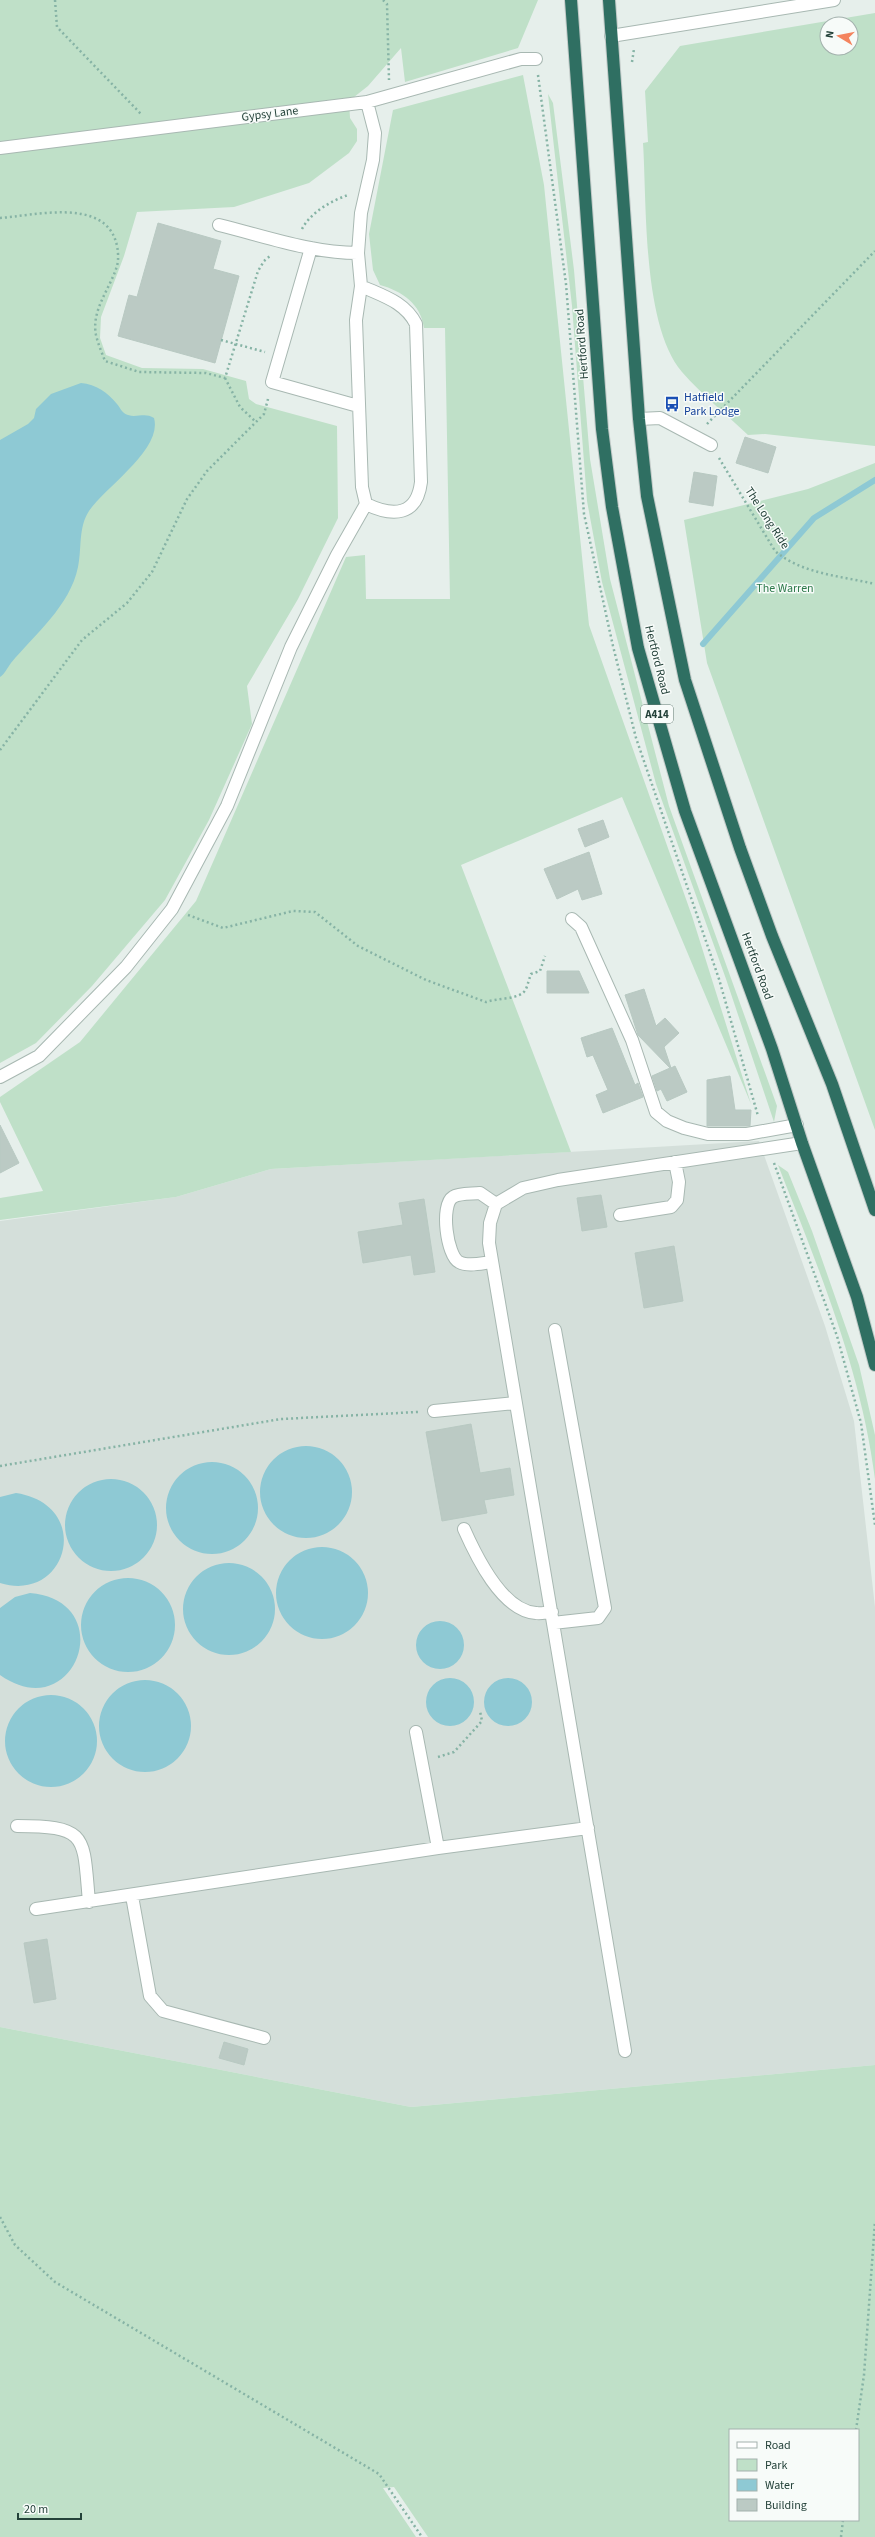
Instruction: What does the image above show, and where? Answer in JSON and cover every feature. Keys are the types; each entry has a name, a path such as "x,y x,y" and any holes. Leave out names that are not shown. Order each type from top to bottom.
{"highway":[{"name":"Hertford Road","path":"571,0 602,429 612,508 638,648 685,812 772,1049 796,1125 857,1297 875,1365"},
{"name":"Hertford Road","path":"610,0 611,36 639,419 647,496 685,680 740,848 772,936 832,1084 875,1210"}],"street":[{"path":"611,36 834,0"},
{"name":"Gypsy Lane","path":"0,148 154,127 367,102 520,59 536,60"},
{"path":"0,1077 40,1056 126,967 172,908 227,806 291,647 337,555 366,504 362,487 356,320 361,286 358,253 364,196 373,160 376,133 367,102"},
{"path":"219,225 311,248 340,253 358,253"},
{"path":"311,248 272,382 358,406"},
{"path":"361,286 406,308 416,324 418,342 421,482 419,496 414,506 403,510 380,510 366,504"},
{"path":"639,419 660,418 711,445"},
{"path":"572,918 581,927 632,1040 656,1112 667,1121 684,1128 708,1134 747,1134 796,1125"},
{"path":"625,2051 492,1262 489,1243 490,1223 496,1204 523,1188 558,1180 802,1142"},
{"path":"620,1215 670,1207 677,1200 678,1182 675,1162"},
{"path":"492,1262 466,1265 457,1262 450,1249 445,1219 447,1202 453,1196 480,1193 496,1204"},
{"path":"464,1529 482,1566 492,1581 519,1608 552,1618 598,1618 605,1608 555,1330"},
{"path":"434,1411 515,1403"},
{"path":"416,1732 438,1848"},
{"path":"16,1826 51,1826 70,1831 82,1843 89,1902"},
{"path":"36,1910 438,1848 588,1828"},
{"path":"132,1896 150,1996 162,2011 264,2038"}],"path":[{"path":"55,0 57,27 154,127"},
{"path":"383,0 387,4 389,95"},
{"path":"256,422 240,407 225,378 258,271 264,261 289,242 304,225 333,201 348,195 364,196"},
{"path":"0,218 47,212 78,213 102,224 113,234 117,247 118,265 96,317 96,335 105,361 139,372 206,373 225,378"},
{"path":"695,437 875,250"},
{"path":"221,340 280,356"},
{"path":"0,750 82,640 127,603 152,572 187,499 207,472 264,414 272,382"},
{"name":"The Long Ride","path":"711,445 775,551 787,561 799,567 875,584"},
{"path":"172,908 223,928 293,912 315,912 358,946 426,980 486,1002 497,998 506,1000 522,992 531,974 540,971 546,956"},
{"path":"0,1466 281,1419 434,1411"},
{"path":"422,1761 454,1752 482,1721 480,1711"},
{"path":"0,2217 15,2245 55,2282 379,2474 422,2537"},
{"path":"856,2429 864,2375 875,2221"},
{"path":"841,2537 844,2521"}],"shaded area":[{"path":"759,1141 825,1326 854,1421 875,1607 875,2065 411,2107 0,2027 0,1221 176,1197 271,1169"}],"green space":[{"path":"0,0 538,0 518,48 405,82 401,48 368,86 349,101 350,118 357,129 357,141 349,153 309,183 234,207 137,212 124,256 101,317 100,338 106,355 142,368 203,369 246,381 249,399 256,404 337,426 338,518 298,599 247,686 252,724 209,820 165,900 92,986 36,1043 0,1063"},
{"path":"875,13 875,446 765,434 748,435 706,397 682,372 669,351 660,325 653,295 649,263 643,143 648,142 645,91 680,46 819,22 819,56 859,56 859,16 857,16"},
{"path":"523,75 544,185 589,625 692,916 751,1104 622,797 461,865 571,1152 271,1169 176,1197 0,1220 0,1198 43,1191 0,1102 0,1097 80,1042 196,901 346,557 365,555 366,599 450,599 445,328 424,328 415,305 396,291 380,285 373,270 369,234 393,110"},
{"path":"548,94 553,103 574,270 590,459 610,579 669,806 777,1106 774,1122 726,979 656,784 602,582 587,501 572,306"},
{"name":"The Warren","path":"875,463 875,1130 707,663 684,520 808,489"},
{"path":"778,1165 788,1172 812,1231 859,1365 875,1435 875,1479 860,1398 849,1358 823,1280"},
{"path":"0,2027 411,2107 875,2065 875,2537 428,2537 394,2487 383,2488 416,2537 0,2537"}],"water":[{"path":"81,383 97,387 110,396 126,414 131,416 151,416 154,418 154,430 150,442 141,455 89,511 83,524 78,567 74,581 60,607 0,677 0,440 28,424 34,418 36,409 51,394"},
{"path":"297,1446 315,1446 332,1453 345,1466 352,1483 352,1501 345,1518 332,1531 315,1538 297,1538 280,1531 267,1518 260,1501 260,1483 267,1466 280,1453"},
{"path":"203,1462 221,1462 238,1469 251,1482 258,1499 258,1517 251,1534 238,1547 221,1554 203,1554 186,1547 173,1534 166,1517 166,1499 173,1482 186,1469"},
{"path":"102,1479 120,1479 137,1486 150,1499 157,1516 157,1534 150,1551 137,1564 120,1571 102,1571 85,1564 72,1551 65,1534 65,1516 72,1499 85,1486"},
{"path":"16,1493 40,1501 56,1515 63,1532 63,1550 56,1567 42,1579 23,1586 0,1583 0,1497"},
{"path":"313,1547 331,1547 348,1554 361,1567 368,1584 368,1602 361,1619 348,1632 331,1639 313,1639 296,1632 283,1619 276,1602 276,1584 283,1567 296,1554"},
{"path":"220,1563 238,1563 255,1570 268,1583 275,1600 275,1618 268,1635 255,1648 238,1655 220,1655 203,1648 190,1635 183,1618 183,1600 190,1583 203,1570"},
{"path":"128,1578 146,1582 161,1592 171,1607 175,1625 171,1643 161,1658 146,1668 128,1672 110,1668 95,1658 85,1643 81,1625 85,1607 95,1592 110,1582"},
{"path":"30,1593 58,1601 74,1617 80,1636 77,1657 66,1674 49,1686 27,1687 0,1675 0,1608 15,1597"},
{"path":"440,1621 449,1623 457,1628 462,1636 464,1645 462,1654 457,1662 449,1667 440,1669 431,1667 423,1662 418,1654 416,1645 418,1636 423,1628 431,1623"},
{"path":"450,1678 459,1680 467,1685 472,1693 474,1702 472,1711 467,1719 459,1724 450,1726 441,1724 433,1719 428,1711 426,1702 428,1693 433,1685 441,1680"},
{"path":"508,1678 517,1680 525,1685 530,1693 532,1702 530,1711 525,1719 517,1724 508,1726 499,1724 491,1719 486,1711 484,1702 486,1693 491,1685 499,1680"},
{"path":"136,1680 154,1680 171,1687 184,1700 191,1717 191,1735 184,1752 171,1765 154,1772 136,1772 119,1765 106,1752 99,1735 99,1717 106,1700 119,1687"},
{"path":"42,1695 60,1695 77,1702 90,1715 97,1732 97,1750 90,1767 77,1780 60,1787 42,1787 25,1780 12,1767 5,1750 5,1732 12,1715 25,1702"}],"building":[{"path":"158,223 221,241 213,269 239,276 215,363 118,336 129,295 137,297"},
{"path":"745,437 776,447 768,473 736,463"},
{"path":"694,472 717,476 713,506 689,502"},
{"path":"603,820 609,837 585,847 578,829"},
{"path":"589,852 602,894 582,900 578,889 557,899 544,869"},
{"path":"547,971 579,971 589,993 547,993"},
{"path":"644,989 656,1026 665,1018 679,1033 664,1047 671,1068 675,1066 687,1092 667,1101 661,1089 657,1091 652,1076 670,1068 638,1035 625,995"},
{"path":"612,1028 635,1085 638,1083 643,1097 603,1113 596,1095 608,1090 593,1055 587,1057 581,1038"},
{"path":"730,1076 735,1110 751,1110 750,1126 707,1126 707,1080"},
{"path":"0,1125 19,1163 0,1173"},
{"path":"601,1195 607,1227 582,1231 577,1198"},
{"path":"424,1199 435,1272 414,1275 411,1255 363,1263 358,1232 403,1225 399,1203"},
{"path":"674,1246 683,1301 644,1308 635,1253"},
{"path":"471,1424 480,1473 510,1468 514,1495 484,1500 487,1513 442,1521 426,1432"},
{"path":"47,1939 56,1999 34,2003 24,1943"},
{"path":"224,2042 248,2049 244,2065 219,2058"}],"waterway":[{"path":"703,644 814,518 875,480"}],"place":[{"name":"Hatfield Park Lodge","path":"672,404"}]}
